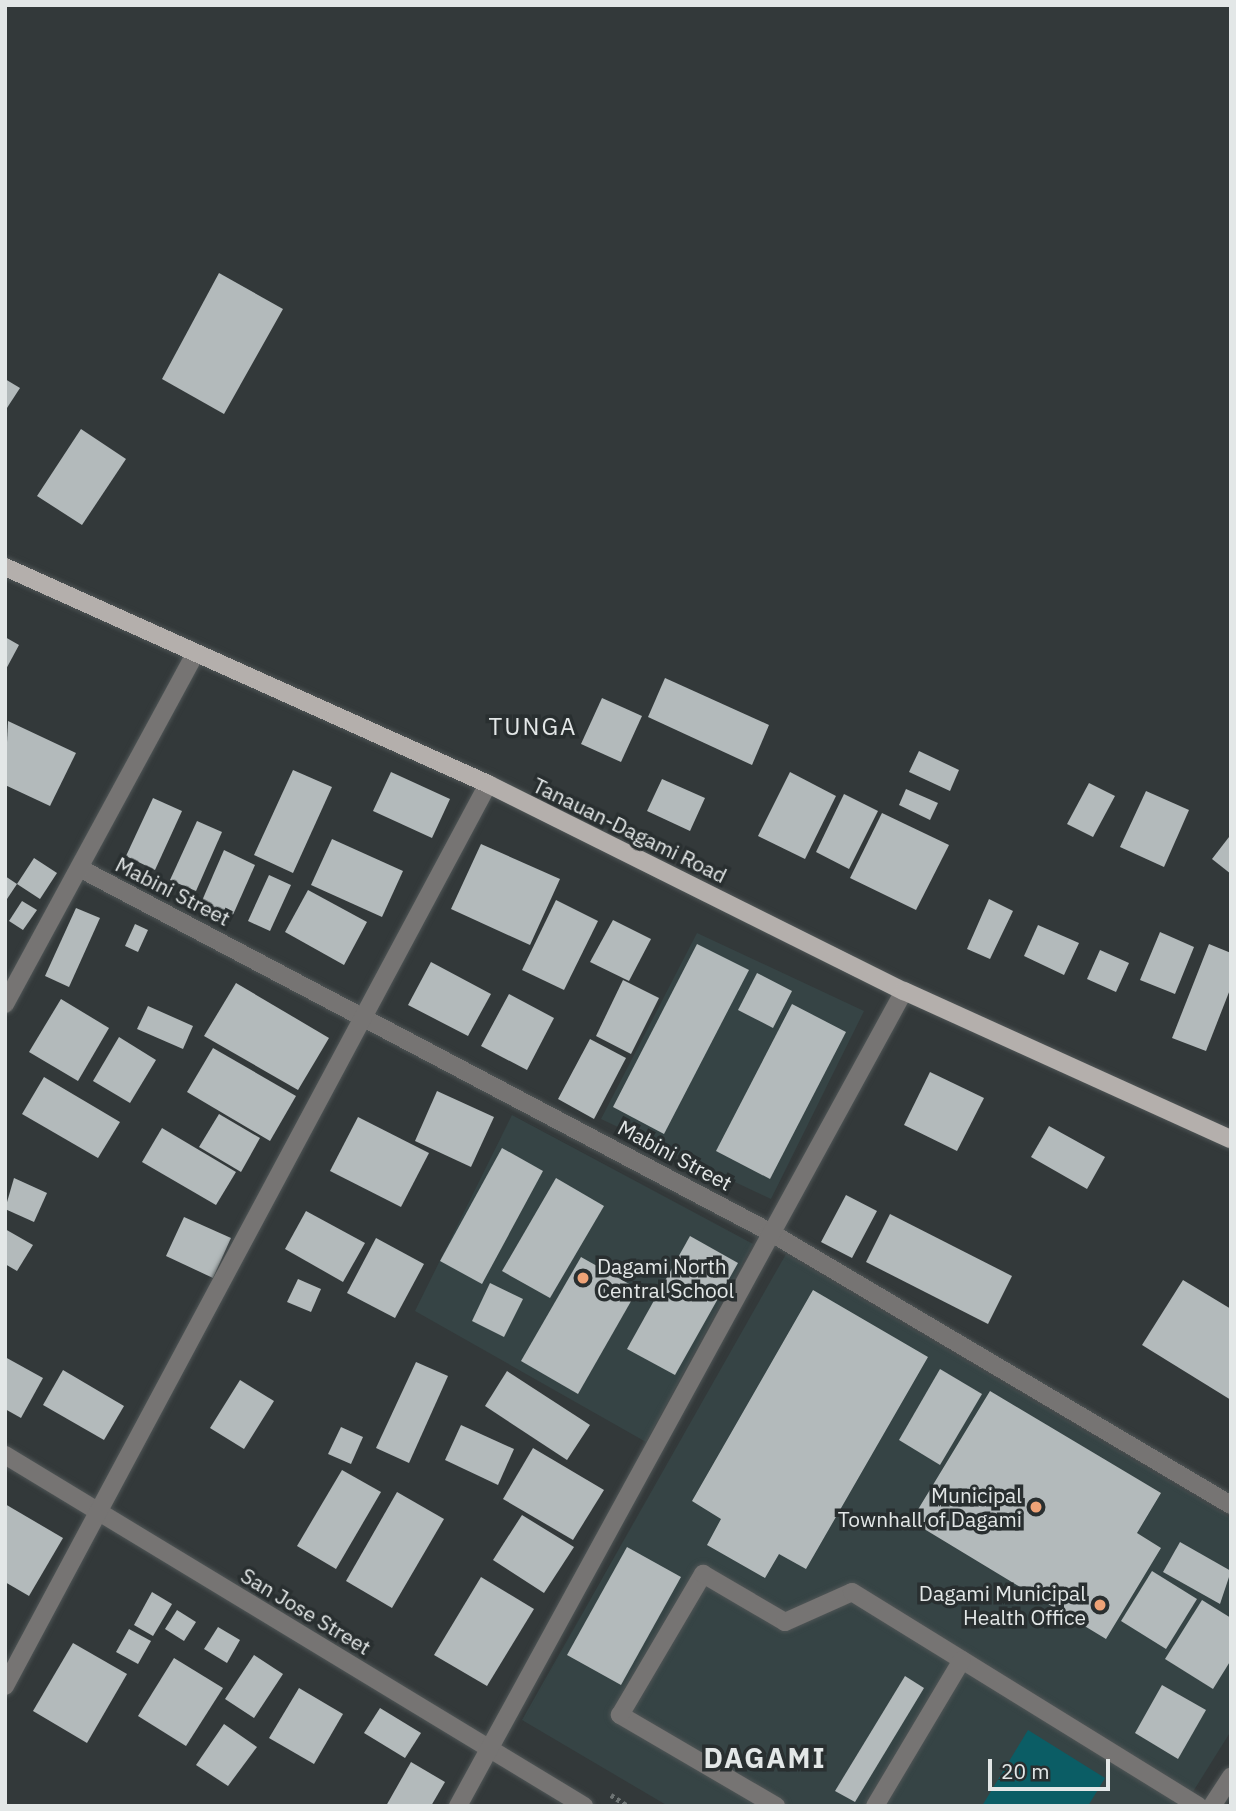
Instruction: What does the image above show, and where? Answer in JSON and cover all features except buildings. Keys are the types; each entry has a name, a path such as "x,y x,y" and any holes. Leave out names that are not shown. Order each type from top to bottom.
{"main road":[{"name":"Tanauan-Dagami Road","path":"5,567 488,785 904,991 1231,1139"}],"street":[{"path":"5,1004 83,870 195,654"},
{"path":"5,1686 101,1515 369,1016 488,785"},
{"name":"Mabini Street","path":"83,870 369,1016 768,1231 1231,1505"},
{"path":"458,1806 768,1231 904,991"},
{"name":"San Jose Street","path":"5,1455 491,1747 584,1806"},
{"path":"776,1806 620,1715 703,1574 785,1622 852,1592 1198,1806"},
{"path":"875,1806 962,1660"},
{"path":"1212,1806 1231,1777"}],"shaded area":[{"path":"697,933 864,1011 771,1199 601,1119"},
{"name":"Dagami North Central School","path":"512,1115 753,1244 646,1442 415,1311"},
{"path":"786,1254 1231,1518 1231,1731 1184,1806 668,1806 522,1720"},
{"path":"1028,1730 1105,1778 1088,1806 982,1806"}],"place":[{"name":"Dagami North Central School","path":"583,1278"},
{"name":"Municipal Townhall of Dagami","path":"1036,1507"},
{"name":"Dagami Municipal Health Office","path":"1100,1605"}],"district":[{"name":"TUNGA","path":"533,727"},
{"name":"DAGAMI","path":"765,1758"}]}
